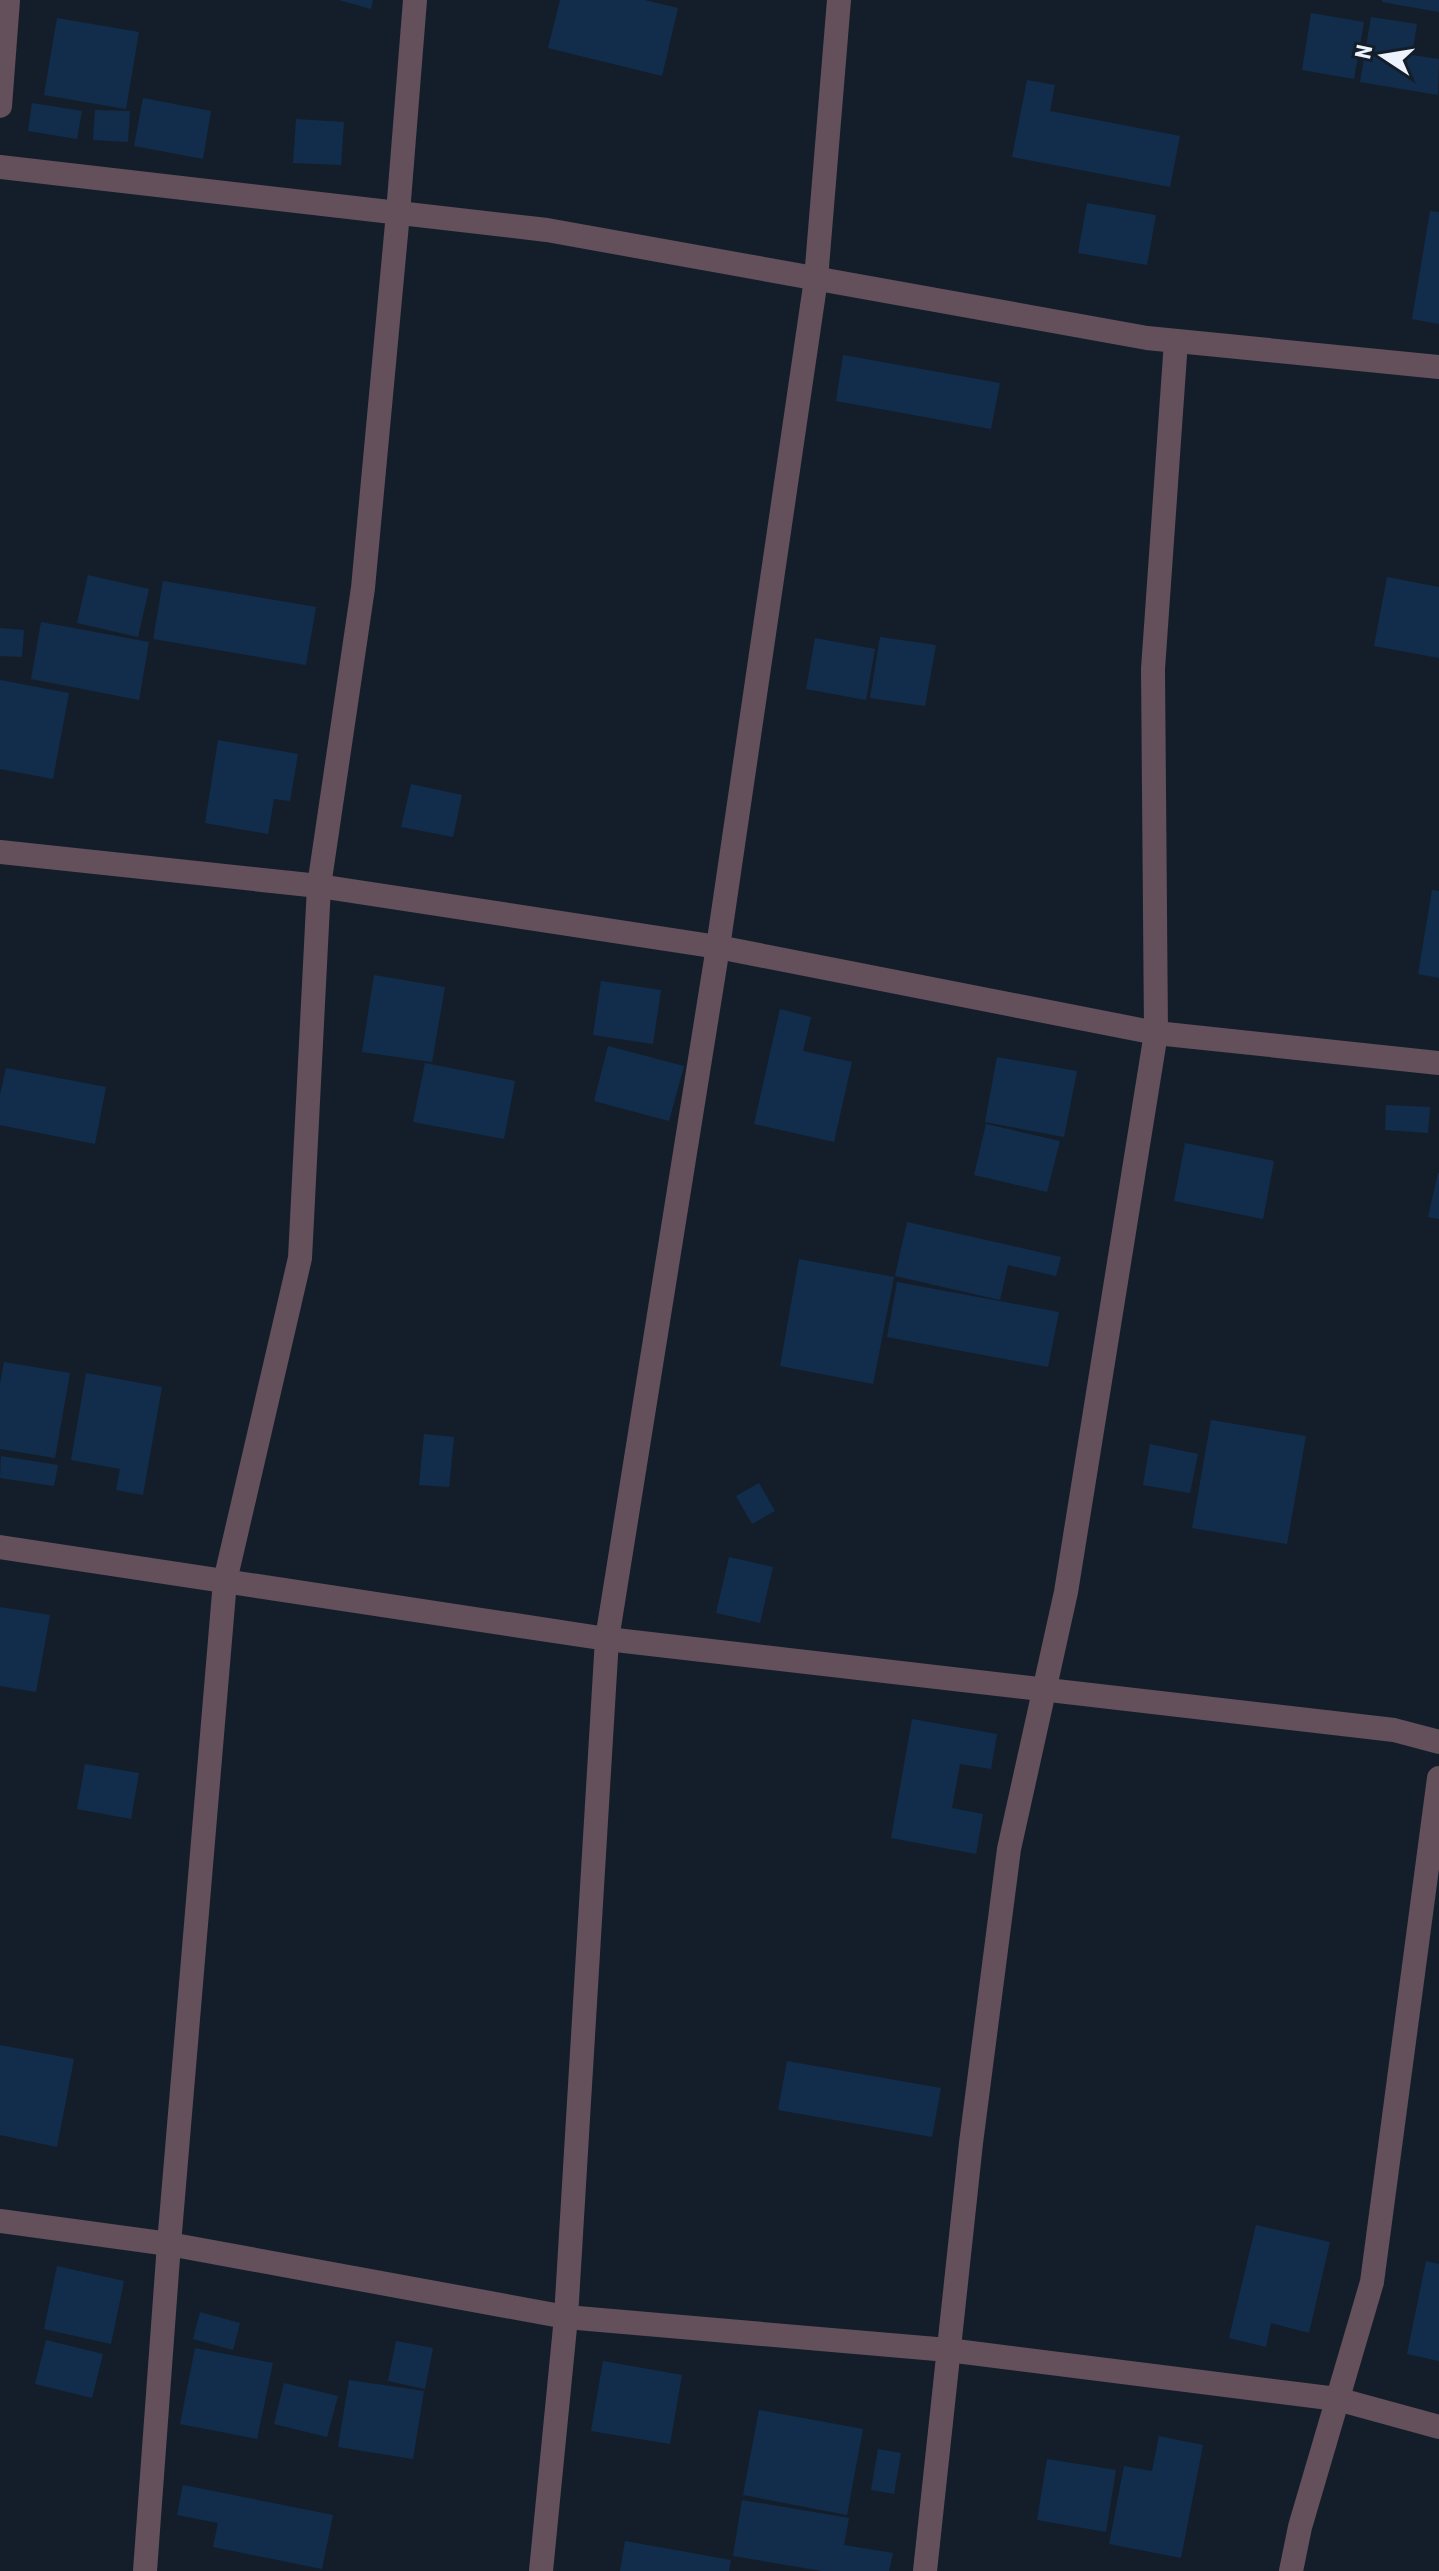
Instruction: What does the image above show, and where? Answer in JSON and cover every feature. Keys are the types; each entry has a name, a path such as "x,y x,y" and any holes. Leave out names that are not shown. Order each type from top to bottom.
{"street":[{"path":"0,106 8,0"},
{"path":"145,2571 169,2244 225,1581 300,1258 319,886 363,588 415,0"},
{"path":"541,2571 566,2317 607,1639 718,947 816,279 839,0"},
{"path":"0,167 547,230 1176,341 1439,367"},
{"path":"925,2571 971,2143 1009,1849 1066,1592 1156,1033 1153,669 1176,341"},
{"path":"0,852 319,886 718,947 1156,1033 1439,1063"},
{"path":"0,1547 607,1639 1394,1730 1439,1742"},
{"path":"1291,2571 1300,2527 1372,2282 1439,1778"},
{"path":"0,2221 169,2244 566,2317 948,2350 1337,2399 1439,2427"}],"building":[{"path":"339,0 373,0 371,9"},
{"path":"560,0 645,0 678,8 662,76 548,48"},
{"path":"1439,0 1439,12 1382,2"},
{"path":"1311,13 1364,22 1354,79 1302,70"},
{"path":"1371,17 1417,24 1412,55 1439,59 1438,95 1360,82"},
{"path":"57,18 139,32 126,109 44,95"},
{"path":"1027,80 1055,85 1050,111 1180,136 1170,187 1012,157"},
{"path":"143,98 211,111 203,159 134,146"},
{"path":"32,103 82,111 77,139 28,131"},
{"path":"95,110 130,111 128,142 93,140"},
{"path":"296,119 344,122 341,165 293,163"},
{"path":"1087,203 1156,215 1147,265 1078,253"},
{"path":"1430,211 1439,212 1439,324 1412,319"},
{"path":"843,355 1000,383 991,429 836,401"},
{"path":"88,575 149,589 138,637 77,623"},
{"path":"1387,577 1439,587 1439,658 1374,646"},
{"path":"163,581 316,607 306,665 153,639"},
{"path":"41,622 149,642 139,700 31,679"},
{"path":"0,628 24,630 22,657 0,656"},
{"path":"880,637 936,645 925,706 870,698"},
{"path":"815,638 875,649 866,700 806,689"},
{"path":"0,680 69,693 53,779 0,769"},
{"path":"218,740 298,754 290,801 274,799 268,834 205,823"},
{"path":"411,784 462,795 453,837 401,827"},
{"path":"1432,890 1439,891 1439,978 1418,974"},
{"path":"374,975 445,987 432,1062 362,1052"},
{"path":"601,981 661,990 653,1044 593,1035"},
{"path":"780,1009 811,1017 803,1051 852,1062 834,1142 754,1124"},
{"path":"608,1046 684,1066 669,1121 594,1101"},
{"path":"997,1057 1077,1071 1064,1137 985,1122"},
{"path":"425,1063 515,1081 504,1139 413,1122"},
{"path":"6,1068 106,1087 95,1144 0,1125 0,1095"},
{"path":"1386,1105 1430,1107 1428,1133 1385,1130"},
{"path":"986,1124 1060,1141 1047,1192 974,1175"},
{"path":"1185,1143 1274,1161 1263,1219 1174,1201"},
{"path":"1439,1173 1439,1219 1428,1217"},
{"path":"907,1222 1061,1257 1056,1276 1008,1265 1000,1300 895,1276"},
{"path":"799,1259 894,1277 873,1384 780,1366"},
{"path":"897,1282 1059,1312 1048,1367 887,1337"},
{"path":"4,1362 70,1373 55,1458 0,1449 0,1384"},
{"path":"86,1373 162,1387 143,1495 116,1490 120,1469 71,1460"},
{"path":"1211,1420 1306,1436 1287,1544 1192,1528"},
{"path":"424,1434 454,1437 449,1487 419,1485"},
{"path":"1150,1444 1198,1454 1190,1493 1143,1485"},
{"path":"1,1456 58,1465 54,1486 0,1478"},
{"path":"759,1483 775,1511 752,1524 736,1496"},
{"path":"729,1557 773,1567 760,1623 716,1613"},
{"path":"0,1607 50,1615 36,1692 0,1686"},
{"path":"912,1719 997,1734 991,1769 960,1764 952,1808 983,1814 976,1854 891,1838"},
{"path":"85,1764 139,1773 131,1819 77,1809"},
{"path":"0,2045 74,2059 57,2147 0,2135"},
{"path":"787,2061 941,2088 932,2137 778,2110"},
{"path":"1256,2225 1330,2242 1309,2333 1271,2323 1266,2347 1229,2338"},
{"path":"1426,2261 1439,2264 1439,2361 1407,2354"},
{"path":"57,2266 124,2281 111,2344 44,2329"},
{"path":"200,2312 240,2323 233,2350 193,2339"},
{"path":"46,2340 103,2354 92,2398 35,2384"},
{"path":"396,2341 433,2348 425,2389 388,2381"},
{"path":"195,2348 273,2363 257,2439 180,2424"},
{"path":"603,2361 682,2375 670,2444 591,2431"},
{"path":"349,2380 424,2391 413,2459 338,2447"},
{"path":"284,2383 338,2396 327,2437 274,2424"},
{"path":"759,2410 863,2429 847,2515 743,2495"},
{"path":"1159,2436 1203,2445 1181,2558 1109,2544 1124,2466 1152,2471"},
{"path":"878,2449 901,2453 894,2494 871,2490"},
{"path":"1047,2459 1116,2470 1106,2532 1037,2520"},
{"path":"183,2485 333,2515 322,2569 213,2547 218,2523 177,2515"},
{"path":"742,2500 849,2518 844,2545 893,2553 889,2571 822,2571 733,2556"},
{"path":"625,2541 731,2560 729,2571 620,2571"}]}
